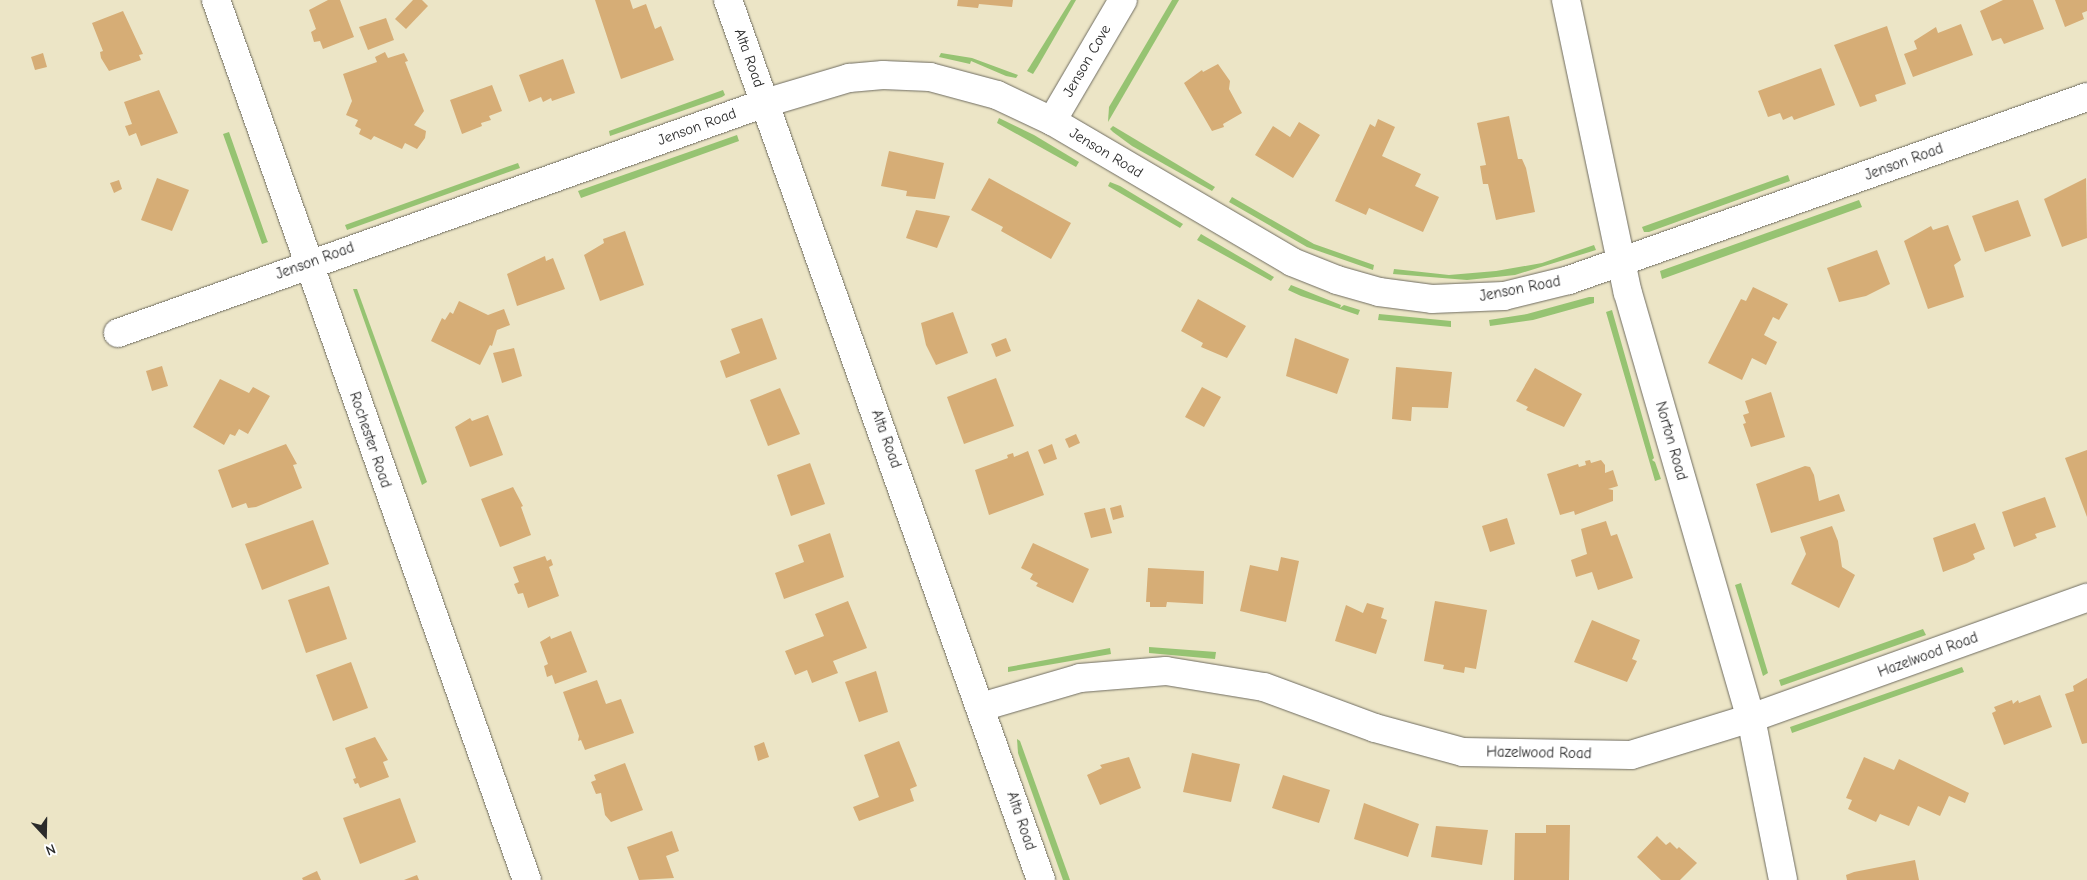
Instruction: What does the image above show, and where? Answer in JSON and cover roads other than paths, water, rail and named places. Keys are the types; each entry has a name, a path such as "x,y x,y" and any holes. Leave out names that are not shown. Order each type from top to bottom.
{"street":[{"name":"Rochester Road","path":"216,0 527,880"},
{"name":"Alta Road","path":"728,0 981,707 1040,880"},
{"name":"Jenson Cove","path":"1052,121 1123,0"},
{"name":"Norton Road","path":"1566,0 1620,262 1751,718 1783,880"},
{"name":"Jenson Road","path":"118,333 308,263 765,102 849,78 908,75 968,85 997,95 1052,121 1292,262 1337,280 1379,292 1432,299 1504,296 1546,286 1620,262 2087,96"},
{"name":"Hazelwood Road","path":"981,707 1080,678 1166,671 1264,687 1375,728 1463,752 1631,755 1751,718 2087,598"}]}
